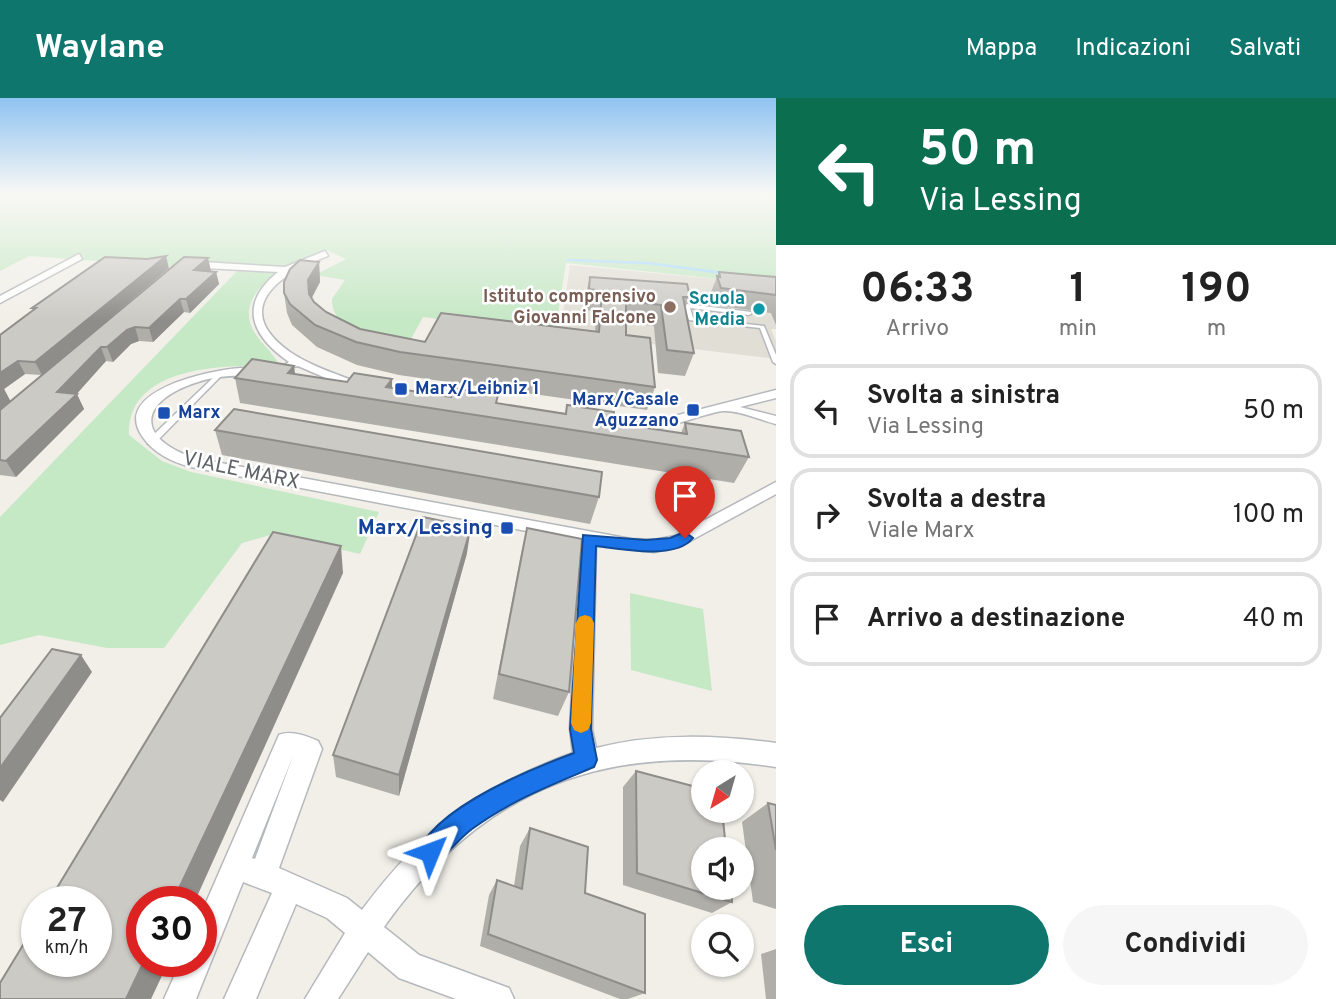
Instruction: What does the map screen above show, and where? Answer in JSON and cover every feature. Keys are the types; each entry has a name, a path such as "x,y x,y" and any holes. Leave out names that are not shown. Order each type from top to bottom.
{"street":[{"path":"151,442 142,429 142,422 145,413 155,401 180,384 220,374 244,372 367,389 298,362 267,339 261,329 257,314 258,302 264,292 286,270 325,254"},
{"path":"0,300 79,257"},
{"path":"173,272 184,263 286,270"},
{"path":"280,376 287,367 298,362"},
{"path":"609,425 651,426 776,394"},
{"path":"724,408 776,420"},
{"name":"VIALE MARX","path":"151,442 171,456 191,462 588,539 638,546 672,543 776,486"},
{"path":"586,760 581,729 588,539"},
{"path":"321,999 364,932 420,862 461,822 518,787 586,760 684,746 727,748 776,755"},
{"path":"217,923 249,871 337,908 410,967 498,999"},
{"path":"240,999 290,886"},
{"path":"180,999 189,977"}],"lane":[{"path":"749,313 687,306 691,319 762,327 776,362"},
{"path":"151,442 220,374"}],"shaded area":[{"name":"Istituto comprensivo Giovanni Falcone","path":"570,265 776,285 776,329 771,329 776,341 776,359 560,333"}],"green space":[{"path":"0,236 776,236 776,285 566,263 555,333 423,317 405,350 359,334 339,320 332,299 345,280 315,275 346,259 327,250 272,278 260,288 252,300 249,313 252,328 278,363 270,366 203,369 160,383 143,395 132,412 129,435 162,461 191,472 379,512 360,554 274,534 242,543 164,648 107,648 39,635 0,645 0,517 237,271 29,256 0,271"},
{"path":"630,593 703,609 712,691 631,670"}],"building":[{"path":"166,256 35,362 18,361 0,373 0,335 36,308 32,308 105,257 147,259"},
{"path":"184,257 208,258 194,270 216,272 186,299 180,299 149,328 135,327 127,330 107,347 101,347 57,392 77,394 6,461 0,460 0,410"},
{"path":"300,260 319,262 308,280 309,294 326,312 360,329 425,342 441,313 599,332 602,291 589,289 590,277 687,284 690,297 683,297 694,353 667,350 661,305 626,301 626,335 650,338 655,387 400,352 356,342 315,325 290,304 284,293 284,282 290,269"},
{"path":"719,272 776,277 776,295 721,288 717,276 720,277"},
{"path":"252,359 294,366 288,373 347,382 354,373 392,379 386,387 451,397 454,388 498,395 496,403 566,414 567,405 614,412 614,423 687,434 685,423 741,431 749,457 235,378"},
{"path":"234,409 602,472 599,497 215,430"},
{"path":"423,517 471,527 399,775 333,755"},
{"path":"527,528 582,539 569,692 499,674"},
{"path":"273,532 341,546 180,886 126,886 126,977 136,977 126,999 0,999 0,983 21,948 21,977 112,977 112,886 58,886"},
{"path":"52,649 81,655 0,768 0,718"},
{"path":"636,771 691,786 691,823 723,823 725,837 691,837 691,889 637,873"},
{"path":"768,803 776,805 776,850"},
{"path":"530,828 588,847 585,893 645,914 645,993 488,934 497,880 522,889"}],"waterway":[{"path":"568,260 647,263 723,273"}],"slow traffic":[{"path":"581,723 585,623"}],"place":[{"name":"Istituto comprensivo Giovanni Falcone","path":"670,307"},
{"name":"Scuola Media","path":"759,309"},
{"name":"Marx/Leibniz 1","path":"401,389"},
{"name":"Marx/Casale Aguzzano","path":"693,410"},
{"name":"Marx","path":"164,413"},
{"name":"Marx/Lessing","path":"507,528"}],"route":[{"path":"430,852 461,822 480,809 533,780 564,766 586,760 581,729 588,539 646,546 672,543 685,538"}]}
